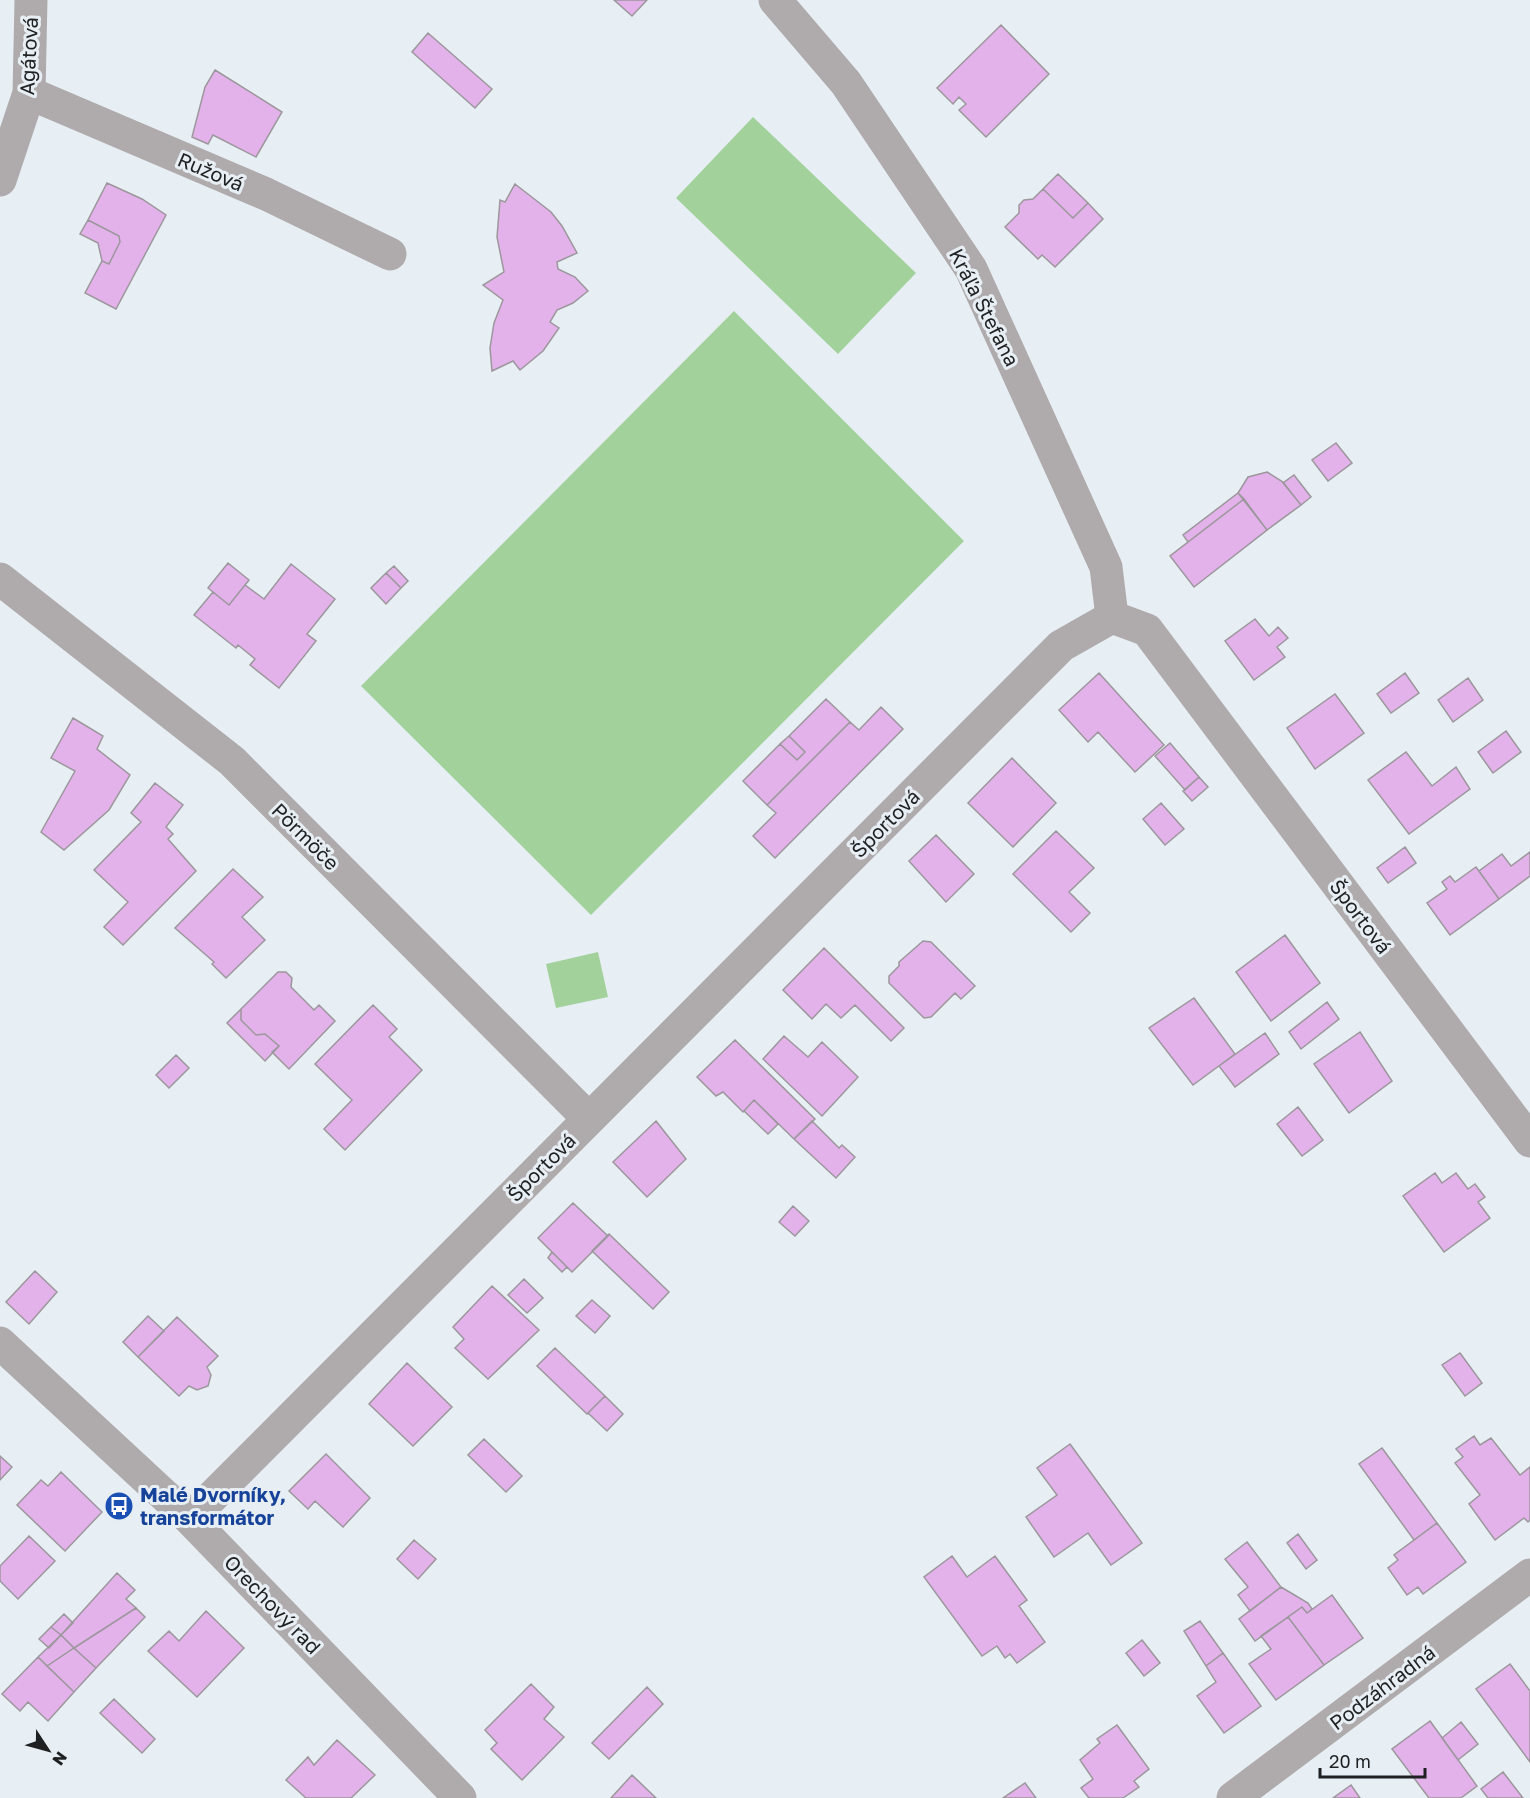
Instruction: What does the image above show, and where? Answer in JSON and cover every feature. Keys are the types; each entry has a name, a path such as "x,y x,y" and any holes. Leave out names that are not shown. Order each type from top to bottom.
{"street":[{"name":"Agátová","path":"0,180 29,93 31,0"},
{"name":"Kráľa Štefana","path":"775,0 846,84 971,269 1106,567 1112,617"},
{"name":"Ružová","path":"29,93 266,195 390,254"},
{"name":"Pörmöče","path":"0,579 232,761 589,1119"},
{"name":"Športová","path":"190,1519 1061,646 1112,617 1147,630 1530,1141"},
{"name":"Orechový rad","path":"0,1343 190,1519 460,1798"},
{"name":"Podzáhradná","path":"1233,1798 1530,1575"}],"green space":[{"path":"753,117 916,273 838,354 676,198"},
{"path":"734,311 964,541 591,915 361,686"},
{"path":"598,952 608,997 556,1008 546,964"}],"building":[{"path":"614,0 647,0 632,16"},
{"path":"1001,25 1049,74 986,137 959,110 966,104 959,97 953,104 937,88"},
{"path":"428,33 492,89 475,108 412,52"},
{"path":"215,70 282,112 256,157 213,135 208,144 192,137 205,87"},
{"path":"1058,174 1088,203 1073,218 1043,189"},
{"path":"107,183 142,199 166,215 116,309 85,293 102,261 109,264 120,242 119,236 88,220"},
{"path":"515,184 551,212 562,226 577,253 557,262 558,269 575,277 588,291 573,303 557,310 550,322 559,328 543,351 520,370 513,361 492,371 490,348 494,323 503,300 483,285 504,272 497,237 500,200 505,202"},
{"path":"1043,189 1073,218 1088,203 1103,219 1055,267 1042,255 1038,259 1005,227 1019,213 1019,205 1024,200 1033,199"},
{"path":"88,220 119,236 120,242 109,264 102,261 98,243 80,234"},
{"path":"1336,443 1352,463 1328,481 1312,460"},
{"path":"1267,472 1283,482 1301,505 1267,530 1238,493 1248,477"},
{"path":"1294,475 1311,497 1301,505 1283,483"},
{"path":"1238,493 1244,499 1188,542 1183,535"},
{"path":"1244,499 1267,530 1194,587 1170,556"},
{"path":"228,563 249,580 229,605 208,588"},
{"path":"291,564 335,599 307,634 316,641 279,688 250,665 255,659 238,645 236,648 194,615 213,592 229,605 245,585 264,599"},
{"path":"394,566 408,581 401,588 386,573"},
{"path":"386,573 401,588 386,604 371,588"},
{"path":"1255,619 1269,636 1278,627 1288,638 1277,647 1285,657 1254,680 1225,641"},
{"path":"1099,673 1164,745 1135,772 1098,732 1088,742 1059,710"},
{"path":"1405,673 1419,693 1391,713 1377,694"},
{"path":"1468,678 1483,700 1453,722 1438,700"},
{"path":"1335,694 1364,733 1315,769 1287,728"},
{"path":"826,699 850,722 767,805 743,781 780,744 797,760 805,752 789,736"},
{"path":"881,707 903,729 775,858 753,836 776,813 767,805 850,722 859,730"},
{"path":"73,718 103,736 97,749 130,775 109,810 64,850 41,832 75,771 51,758"},
{"path":"1506,731 1521,752 1493,773 1478,752"},
{"path":"789,736 805,752 797,760 780,744"},
{"path":"1170,743 1199,777 1185,790 1155,756"},
{"path":"1406,752 1432,786 1456,767 1470,789 1409,834 1368,780"},
{"path":"1012,758 1056,803 1013,847 968,803"},
{"path":"1199,777 1208,787 1192,801 1183,791"},
{"path":"155,783 183,805 166,827 173,834 168,839 196,871 123,945 104,927 128,902 94,870 141,822 131,813"},
{"path":"1161,803 1184,829 1165,845 1143,819"},
{"path":"1056,831 1094,868 1069,892 1090,913 1071,932 1013,874"},
{"path":"936,835 974,874 946,902 909,861"},
{"path":"1405,847 1416,863 1388,883 1377,868"},
{"path":"1530,852 1530,876 1499,899 1479,871 1502,854 1511,866"},
{"path":"1476,867 1499,899 1450,935 1427,903 1447,889 1442,882 1450,876 1455,882"},
{"path":"233,869 263,897 242,917 265,940 226,978 212,964 214,962 175,928"},
{"path":"1285,935 1320,983 1271,1021 1236,972"},
{"path":"923,941 931,942 975,986 961,999 955,993 931,1017 924,1018 889,983 889,976 899,966 899,962"},
{"path":"824,948 904,1028 891,1041 855,1005 841,1018 826,1004 812,1019 783,990"},
{"path":"278,972 286,972 292,978 291,987 314,1010 319,1005 335,1021 289,1069 272,1052 279,1046 265,1034 256,1035 241,1020 241,1009"},
{"path":"1194,998 1235,1054 1193,1085 1149,1028"},
{"path":"1327,1002 1339,1019 1301,1049 1289,1032"},
{"path":"373,1005 397,1029 389,1037 422,1070 345,1150 324,1129 352,1100 315,1064"},
{"path":"241,1009 241,1020 256,1035 265,1034 279,1046 265,1061 227,1023"},
{"path":"1360,1032 1392,1081 1349,1113 1314,1064"},
{"path":"1265,1033 1279,1054 1235,1087 1219,1066"},
{"path":"784,1036 808,1057 822,1042 858,1077 822,1116 763,1059"},
{"path":"735,1040 815,1119 794,1139 754,1100 743,1112 723,1092 716,1096 697,1077"},
{"path":"176,1055 189,1068 169,1088 156,1075"},
{"path":"754,1100 778,1124 768,1134 744,1111"},
{"path":"1298,1107 1323,1140 1302,1156 1277,1124"},
{"path":"656,1121 686,1159 647,1197 613,1162"},
{"path":"812,1121 839,1148 842,1145 855,1157 836,1178 794,1139"},
{"path":"1435,1173 1442,1183 1456,1173 1468,1189 1475,1184 1485,1197 1478,1202 1490,1218 1444,1252 1403,1196"},
{"path":"573,1203 608,1236 572,1272 538,1238"},
{"path":"793,1206 809,1221 795,1236 779,1222"},
{"path":"609,1234 669,1292 653,1309 592,1251"},
{"path":"552,1252 567,1267 562,1272 548,1258"},
{"path":"35,1271 57,1292 29,1324 6,1302"},
{"path":"524,1279 543,1298 527,1313 508,1295"},
{"path":"492,1286 539,1330 488,1379 455,1348 464,1339 453,1327"},
{"path":"592,1300 610,1316 595,1333 576,1316"},
{"path":"148,1316 164,1331 138,1357 123,1342"},
{"path":"177,1317 218,1356 207,1367 211,1375 208,1386 197,1390 189,1386 179,1396 138,1357"},
{"path":"555,1348 605,1396 587,1414 537,1366"},
{"path":"1460,1353 1482,1383 1465,1396 1442,1365"},
{"path":"407,1363 452,1407 413,1446 369,1404"},
{"path":"605,1396 623,1414 607,1431 588,1413"},
{"path":"1474,1436 1480,1445 1491,1438 1520,1475 1530,1467 1530,1520 1528,1522 1524,1518 1495,1540 1469,1504 1480,1495 1455,1463 1463,1457 1456,1449"},
{"path":"484,1439 522,1476 506,1492 468,1455"},
{"path":"1070,1444 1142,1543 1111,1565 1088,1533 1054,1557 1026,1517 1057,1495 1037,1468"},
{"path":"1382,1448 1437,1523 1414,1540 1359,1464"},
{"path":"326,1454 370,1498 343,1527 315,1501 308,1509 289,1491"},
{"path":"0,1456 12,1467 0,1480"},
{"path":"61,1472 102,1512 65,1551 17,1505 41,1480 48,1486"},
{"path":"1437,1523 1466,1562 1423,1594 1418,1587 1407,1595 1388,1568 1398,1560 1394,1555"},
{"path":"1298,1534 1317,1560 1306,1569 1287,1543"},
{"path":"29,1536 55,1561 18,1599 0,1581 0,1566"},
{"path":"414,1540 436,1559 418,1579 397,1559"},
{"path":"1247,1542 1281,1587 1250,1611 1238,1595 1248,1587 1225,1559"},
{"path":"952,1556 967,1577 995,1556 1027,1600 1019,1606 1045,1642 1017,1663 1010,1654 1005,1658 997,1646 982,1656 924,1577"},
{"path":"117,1573 135,1590 126,1599 136,1608 74,1648 61,1635"},
{"path":"1281,1587 1308,1603 1312,1609 1307,1613 1302,1607 1255,1641 1239,1619"},
{"path":"1332,1595 1363,1638 1324,1665 1288,1617 1302,1607 1307,1613"},
{"path":"136,1608 145,1617 96,1668 74,1648"},
{"path":"206,1611 244,1648 197,1697 148,1651 169,1631 179,1641"},
{"path":"64,1614 73,1623 61,1635 51,1627"},
{"path":"1288,1617 1324,1665 1276,1700 1249,1664 1271,1649 1261,1636"},
{"path":"1200,1621 1223,1653 1206,1666 1184,1631"},
{"path":"51,1627 61,1635 49,1648 39,1639"},
{"path":"61,1635 74,1648 47,1666 38,1657"},
{"path":"1142,1640 1160,1663 1144,1676 1126,1653"},
{"path":"74,1648 96,1668 74,1692 47,1666"},
{"path":"1223,1653 1261,1706 1224,1733 1197,1696 1216,1682 1206,1666"},
{"path":"38,1657 74,1692 48,1721 28,1702 20,1711 2,1694"},
{"path":"1510,1664 1530,1691 1530,1762 1476,1689"},
{"path":"531,1684 554,1707 544,1719 564,1737 522,1780 491,1749 497,1743 485,1730"},
{"path":"647,1687 663,1704 609,1759 592,1743"},
{"path":"114,1699 155,1739 142,1753 100,1713"},
{"path":"1430,1721 1477,1786 1461,1798 1429,1798 1392,1749"},
{"path":"1461,1722 1478,1744 1458,1760 1442,1738"},
{"path":"1117,1725 1149,1769 1134,1781 1139,1787 1123,1798 1089,1798 1081,1788 1093,1779 1080,1760 1100,1743 1097,1739"},
{"path":"337,1740 375,1775 351,1798 306,1798 286,1780 308,1757 314,1765"},
{"path":"1503,1772 1523,1798 1488,1798 1481,1789"},
{"path":"632,1775 656,1798 611,1798"},
{"path":"1025,1783 1036,1798 1003,1798"},
{"path":"1351,1785 1360,1798 1333,1798"}],"place":[{"name":"Malé Dvorníky, transformátor","path":"119,1506"}]}
